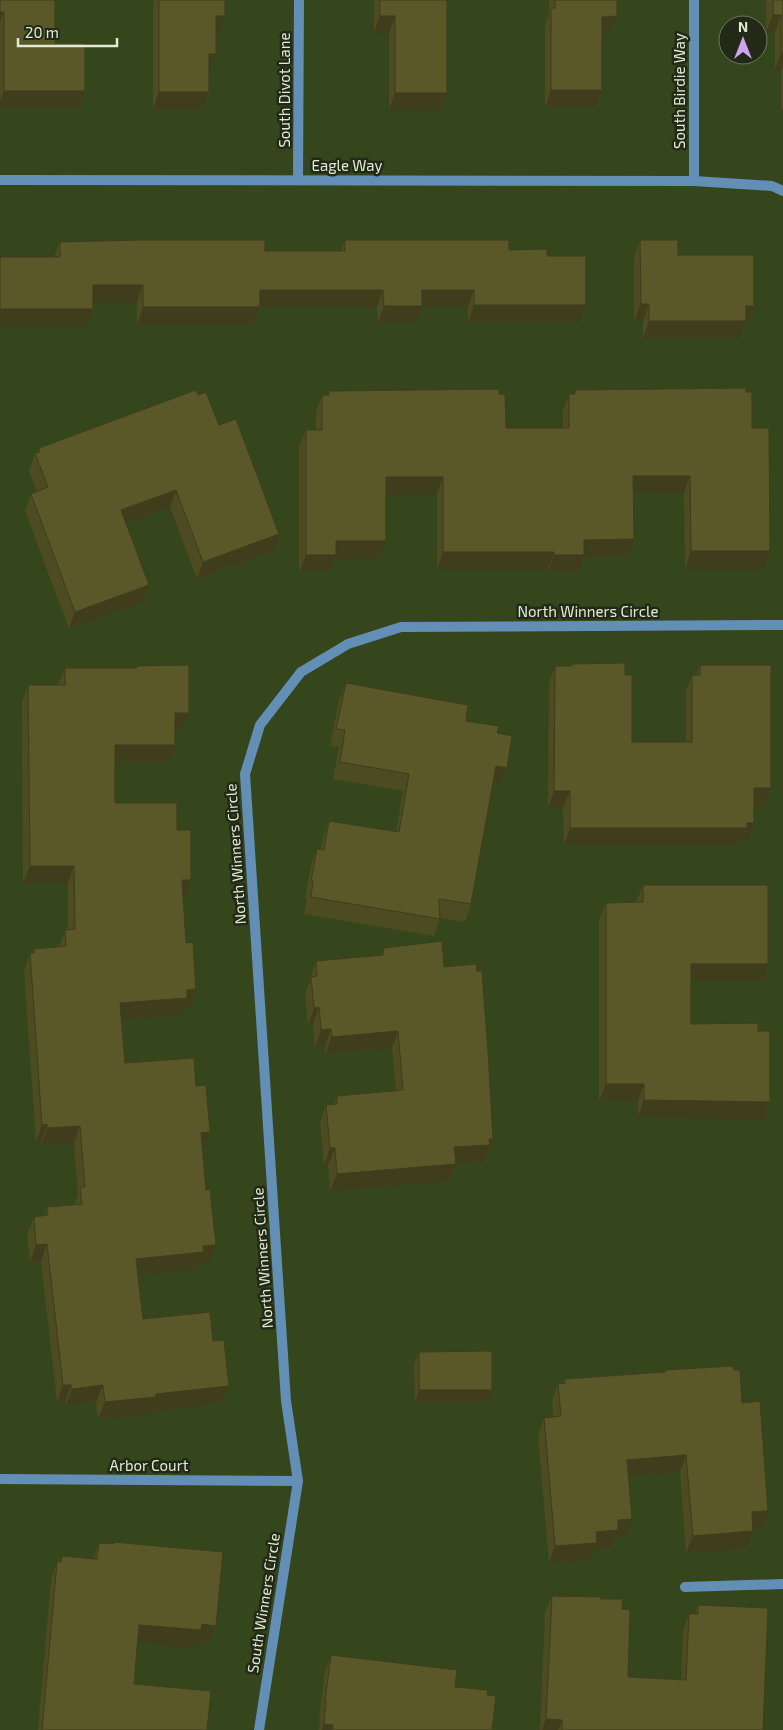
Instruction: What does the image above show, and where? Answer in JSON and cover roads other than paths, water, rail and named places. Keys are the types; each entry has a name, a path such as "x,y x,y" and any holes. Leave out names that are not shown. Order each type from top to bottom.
{"street":[{"name":"South Divot Lane","path":"298,180 299,0"},
{"name":"South Birdie Way","path":"694,0 694,181"},
{"name":"Eagle Way","path":"0,180 694,181 772,186 783,191"},
{"name":"North Winners Circle","path":"298,1482 286,1401 245,774 260,725 301,672 348,644 401,627 783,624"},
{"name":"Arbor Court","path":"0,1479 298,1482"},
{"name":"South Winners Circle","path":"258,1730 298,1482"},
{"path":"685,1587 783,1584"}]}
